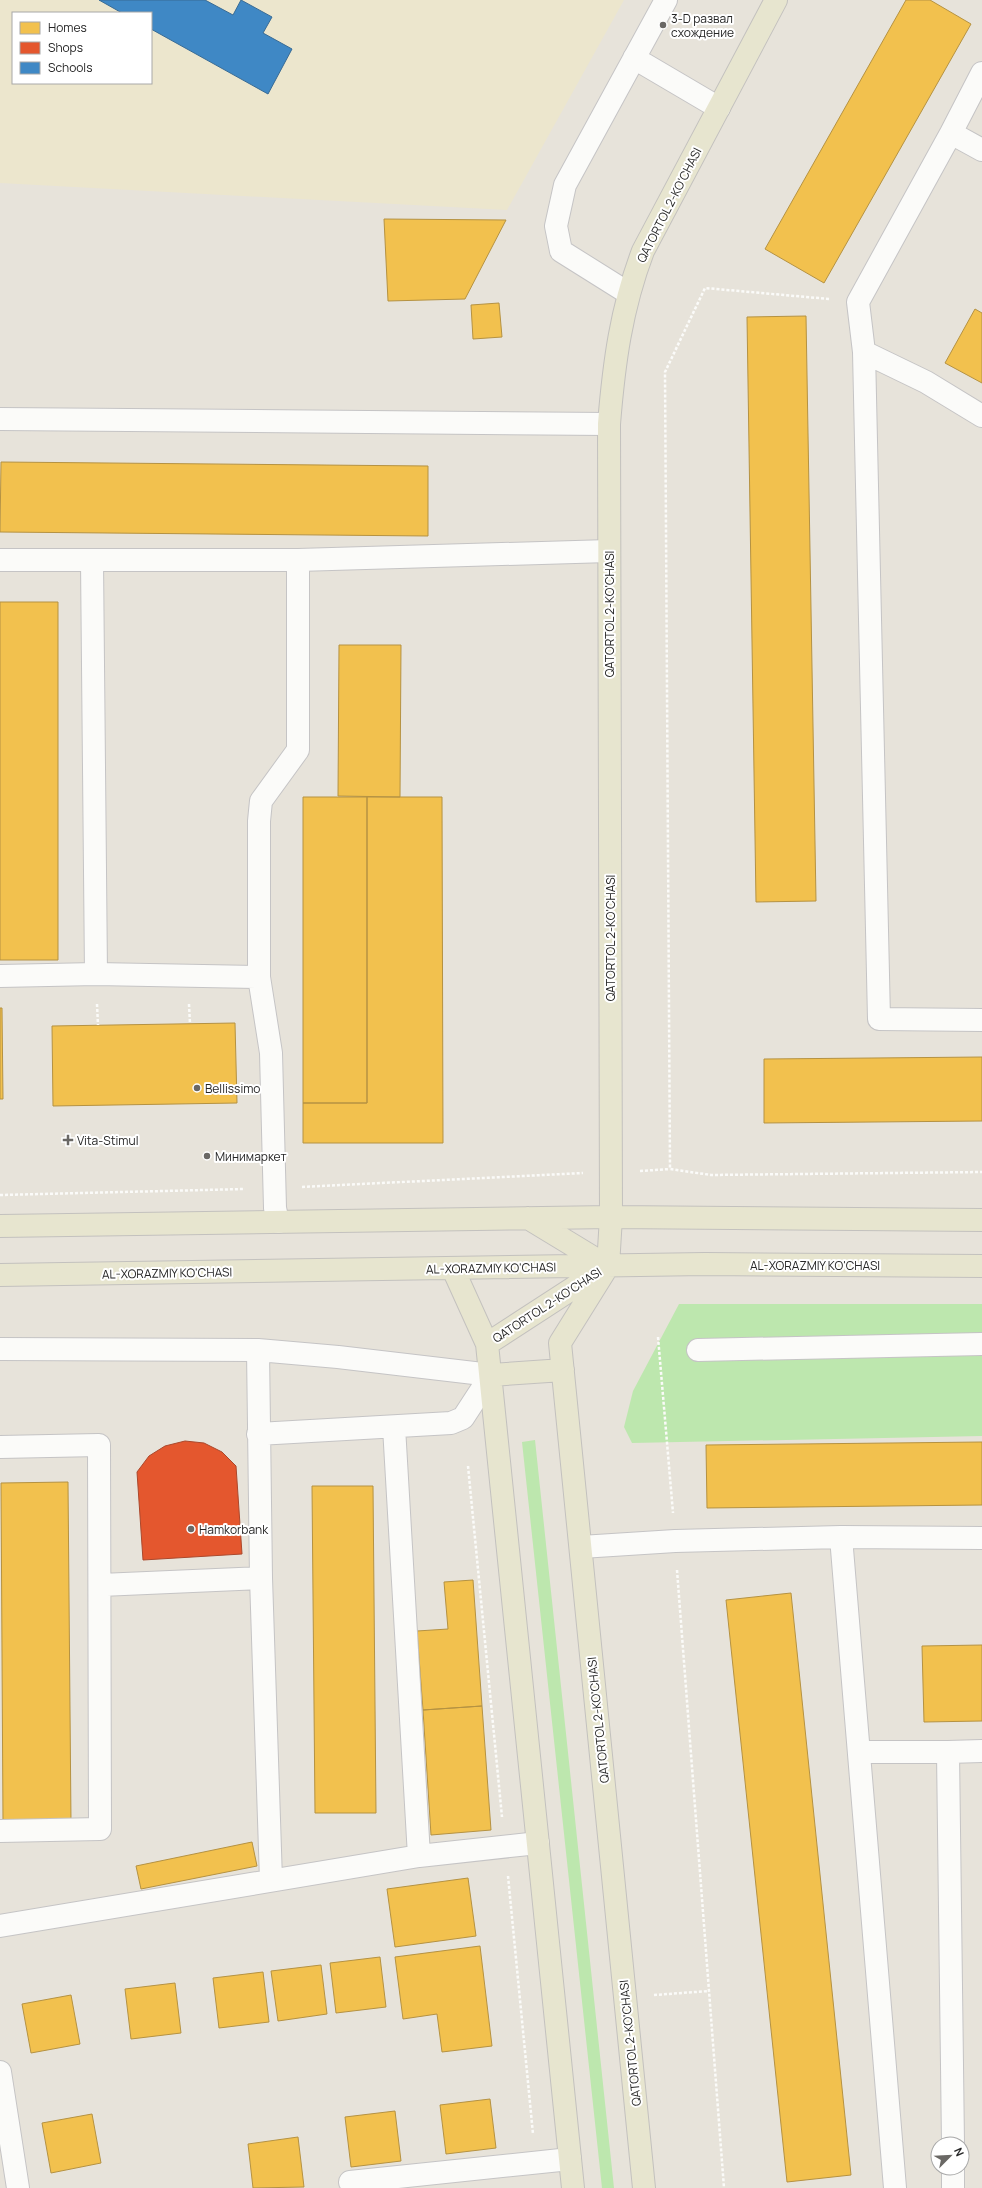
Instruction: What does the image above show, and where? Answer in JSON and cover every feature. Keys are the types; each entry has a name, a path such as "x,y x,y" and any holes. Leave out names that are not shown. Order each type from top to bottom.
{"main road":[{"name":"QATORTOL 2-KO'CHASI","path":"644,2188 560,1343 608,1266 611,1217 609,424 618,338 628,293 643,252 776,0"},
{"path":"0,1226 611,1217 982,1220"},
{"name":"QATORTOL 2-KO'CHASI","path":"528,1218 608,1266"},
{"name":"AL-XORAZMIY KO'CHASI","path":"0,1275 705,1264 982,1266"},
{"name":"QATORTOL 2-KO'CHASI","path":"488,1344 608,1266"},
{"name":"QATORTOL 2-KO'CHASI","path":"453,1269 488,1344 572,2188"},
{"path":"491,1375 563,1370"}],"street":[{"path":"628,293 561,251 556,226 565,186 666,0"},
{"path":"634,58 719,108"},
{"path":"982,73 951,133 858,302 864,352 879,1019 982,1020"},
{"path":"951,133 982,150"},
{"path":"864,352 926,382 982,416"},
{"path":"0,418 609,424"},
{"path":"0,560 298,560 609,551"},
{"path":"278,1222 275,1208 271,1053 258,977 259,821 261,801 298,750 298,560"},
{"path":"92,561 96,974"},
{"path":"0,976 96,974 258,977"},
{"path":"698,1350 982,1344"},
{"path":"0,1349 258,1350 338,1356 491,1375 464,1418 451,1423 258,1434"},
{"path":"258,1350 261,1578 271,1880"},
{"path":"394,1427 419,1856"},
{"path":"0,1447 99,1445 101,1585 100,1829 0,1831"},
{"path":"841,1537 895,2188"},
{"path":"580,1547 675,1541 841,1537 982,1538"},
{"path":"101,1585 261,1578"},
{"path":"859,1752 982,1751"},
{"path":"948,1752 953,2136"},
{"path":"0,1926 419,1856 538,1843"},
{"path":"0,2072 18,2188"},
{"path":"350,2182 570,2159"},
{"path":"953,2176 953,2188"}],"path":[{"path":"670,1169 665,372 705,288 858,302"},
{"path":"0,1195 275,1188 670,1169 711,1175 982,1172"},
{"path":"658,1338 675,1541 724,2188"},
{"path":"468,1465 536,2162"},
{"path":"625,1997 709,1991"}],"shaded area":[{"path":"0,0 624,0 507,210 0,183"}],"green space":[{"path":"679,1304 982,1304 982,1436 632,1443 624,1427 633,1391"},
{"path":"535,1440 614,2188 602,2188 522,1442"}],"building: Homes":[{"path":"906,0 930,0 971,24 824,283 765,249"},
{"path":"384,219 506,220 465,299 388,301"},
{"path":"499,303 502,337 473,339 471,305"},
{"path":"975,309 982,313 982,383 945,363"},
{"path":"806,316 816,901 756,902 747,317"},
{"path":"1,462 428,466 428,536 0,532"},
{"path":"0,602 58,602 58,960 0,960"},
{"path":"339,645 401,645 400,797 338,796"},
{"path":"303,797 367,797 367,1103 303,1103"},
{"path":"367,797 442,797 443,1143 303,1143 303,1103 367,1103"},
{"path":"0,1008 2,1008 3,1099 0,1099"},
{"path":"235,1023 237,1103 53,1106 52,1026"},
{"path":"982,1057 982,1121 764,1123 764,1059"},
{"path":"982,1442 982,1505 707,1508 706,1445"},
{"path":"68,1482 71,1822 3,1822 1,1483"},
{"path":"312,1486 373,1486 376,1813 315,1813"},
{"path":"473,1580 482,1706 423,1710 417,1631 448,1629 444,1582"},
{"path":"791,1593 851,2175 787,2182 726,1600"},
{"path":"982,1645 982,1721 924,1722 922,1646"},
{"path":"482,1706 491,1830 431,1835 423,1710"},
{"path":"252,1842 257,1866 141,1889 136,1866"},
{"path":"468,1878 476,1936 395,1947 387,1889"},
{"path":"480,1946 492,2046 442,2052 437,2014 403,2019 395,1957"},
{"path":"380,1957 386,2007 336,2013 330,1963"},
{"path":"321,1965 327,2014 278,2021 271,1971"},
{"path":"263,1972 269,2022 219,2028 213,1978"},
{"path":"175,1983 181,2033 131,2039 125,1989"},
{"path":"71,1995 80,2044 31,2053 22,2004"},
{"path":"490,2099 496,2148 446,2154 440,2105"},
{"path":"395,2111 401,2161 351,2167 345,2117"},
{"path":"92,2114 101,2163 51,2173 42,2123"},
{"path":"298,2137 304,2187 253,2188 248,2144"}],"building: Shops":[{"path":"185,1441 204,1443 222,1452 236,1466 242,1554 143,1560 137,1472 149,1456 165,1446"}],"building: Schools":[{"path":"99,0 205,0 233,15 241,0 272,17 263,33 292,49 268,94 152,30 152,12 120,12"}],"place":[{"name":"3-D развал схождение","path":"663,25"},
{"name":"Bellissimo","path":"197,1088"},
{"name":"Vita-Stimul","path":"68,1140"},
{"name":"Минимаркет","path":"207,1156"},
{"name":"Hamkorbank","path":"191,1529"}]}
